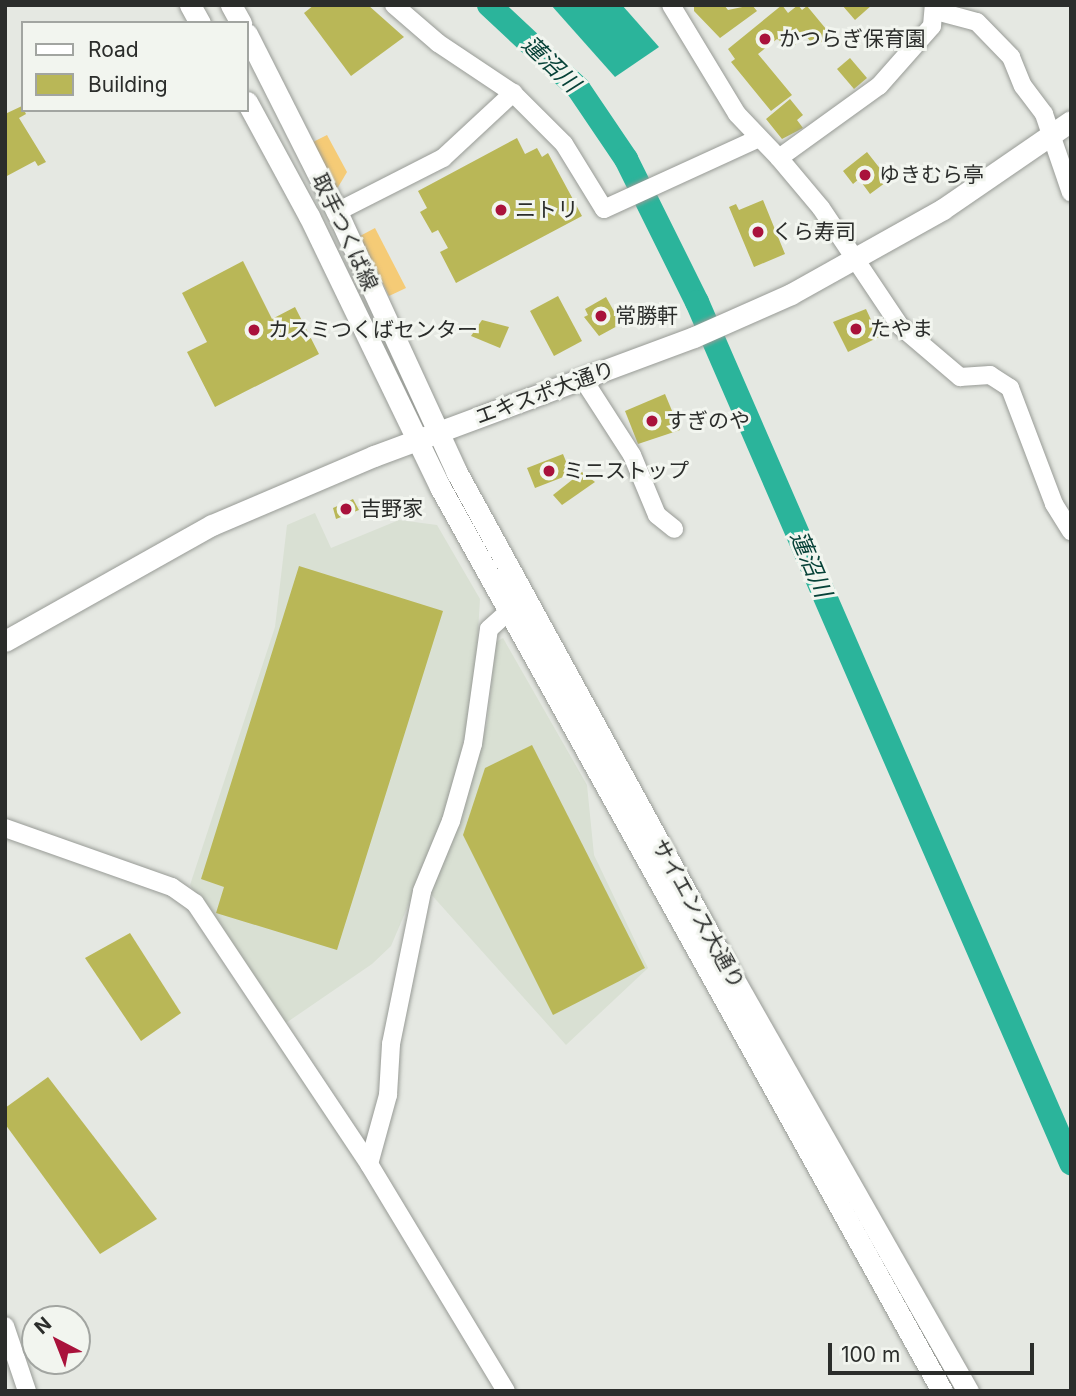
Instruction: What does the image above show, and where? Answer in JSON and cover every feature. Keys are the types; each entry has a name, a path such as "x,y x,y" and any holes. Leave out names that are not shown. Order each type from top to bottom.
{"main road":[{"path":"190,5 199,21"},
{"path":"231,5 240,21"},
{"name":"取手つくば線","path":"248,36 337,212 426,437"},
{"name":"取手つくば線","path":"248,105 426,437"},
{"name":"エキスポ大通り","path":"5,641 212,525 426,437 694,337 856,261 1071,121"},
{"name":"サイエンス大通り","path":"426,437 527,600 968,1391"},
{"name":"サイエンス大通り","path":"426,437 507,609 942,1391"}],"street":[{"path":"394,5 438,43 513,93 564,144 604,209 757,139"},
{"path":"671,5 700,58 757,139 779,158 856,261 900,327 939,363 960,377 990,375 1010,388 1054,504 1071,531"},
{"path":"779,158 879,86 922,40 935,8 977,22 995,37 1044,114 1071,193"},
{"path":"337,212 443,158 513,93"},
{"path":"583,379 632,455 657,515 674,529"},
{"path":"369,1164 388,1095 391,1044 422,891 451,821 473,744 489,629 507,609 527,600"},
{"path":"5,828 173,887 195,903 369,1164 506,1391"},
{"path":"5,1326 27,1391"}],"shaded area":[{"path":"551,5 622,5 659,47 615,77"},
{"path":"327,135 347,172 337,189 313,142"},
{"path":"375,228 406,288 389,296 360,236"},
{"path":"315,513 331,548 399,520 437,525 480,599 474,697 444,821 391,946 372,964 283,1025 190,885 275,627 287,525"},
{"path":"503,638 587,785 594,855 648,968 566,1045 429,892 456,828 487,724 496,642"}],"building":[{"path":"314,5 368,5 404,37 351,76 304,13"},
{"path":"694,5 724,5 728,10 752,5 757,11 720,38 694,11"},
{"path":"782,5 788,13 798,5 802,10 807,6 831,35 815,47 806,36 791,48 777,39 758,54 792,95 771,111 731,62 735,59 728,49"},
{"path":"842,5 872,5 855,20"},
{"path":"850,58 867,78 854,89 837,69"},
{"path":"790,99 803,115 797,120 803,128 782,139 766,119"},
{"path":"21,106 21,112 26,114 19,118 46,162 38,166 35,161 5,177 5,114"},
{"name":"ニトリ","path":"517,138 525,154 537,148 542,157 548,153 582,216 456,283 440,252 448,248 438,230 432,233 420,212 427,208 418,191"},
{"name":"ゆきむら亭","path":"867,152 889,180 870,194 859,179 853,184 843,171"},
{"name":"くら寿司","path":"763,200 785,254 754,267 729,207 736,204 739,210"},
{"name":"カスミつくばセンター","path":"243,261 272,319 295,307 319,354 215,407 187,352 207,342 182,293"},
{"path":"558,296 582,341 554,356 530,311"},
{"name":"常勝軒","path":"606,297 621,324 599,336 584,317 588,315 585,309"},
{"name":"たやま","path":"866,309 879,337 848,352 833,322"},
{"path":"482,320 509,327 500,348 471,336"},
{"name":"すぎのや","path":"665,394 680,430 638,444 625,411"},
{"name":"ミニストップ","path":"563,454 571,474 535,488 527,468"},
{"path":"582,472 595,482 562,505 553,495"},
{"name":"吉野家","path":"353,499 359,510 336,519 333,508"},
{"path":"299,566 443,611 337,950 216,913 224,887 201,879"},
{"path":"532,745 645,968 553,1015 463,835 485,768"},
{"path":"130,933 181,1013 141,1041 85,958"},
{"path":"48,1077 157,1219 100,1254 5,1124 5,1108"}],"waterway":[{"name":"蓮沼川","path":"489,5 578,88 626,159 697,302 1071,1163"}],"place":[{"name":"かつらぎ保育園","path":"765,39"},
{"name":"ゆきむら亭","path":"865,175"},
{"name":"ニトリ","path":"501,210"},
{"name":"くら寿司","path":"758,232"},
{"name":"常勝軒","path":"601,316"},
{"name":"たやま","path":"856,329"},
{"name":"カスミつくばセンター","path":"254,330"},
{"name":"すぎのや","path":"652,421"},
{"name":"ミニストップ","path":"549,471"},
{"name":"吉野家","path":"346,509"}]}
